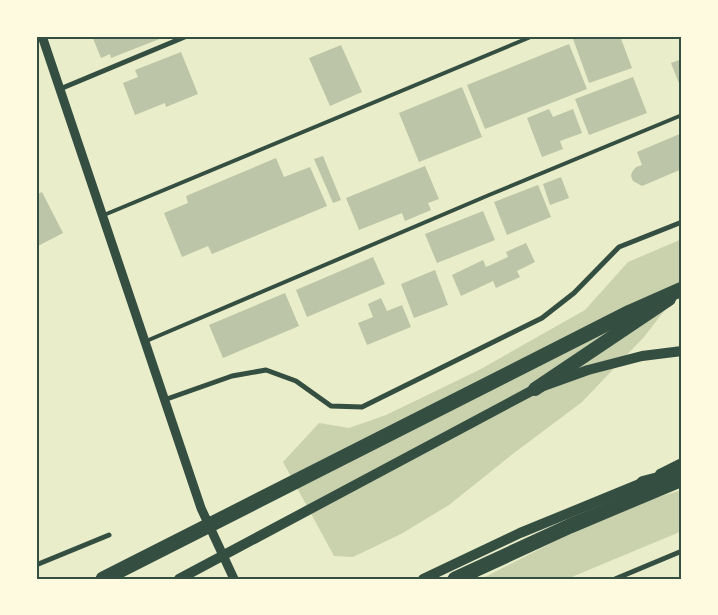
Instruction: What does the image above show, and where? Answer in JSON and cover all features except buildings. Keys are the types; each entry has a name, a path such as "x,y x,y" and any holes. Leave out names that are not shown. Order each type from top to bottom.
{"highway":[{"path":"535,389 682,290"},
{"path":"103,579 630,312 682,290"},
{"path":"643,483 682,473"},
{"path":"455,579 570,526 682,479"}],"main road":[{"path":"179,579 535,389 588,370 642,356 682,351"},
{"path":"423,579 520,533 643,483 682,463"}],"street":[{"path":"42,36 201,508 234,579"},
{"path":"60,89 187,36"},
{"path":"164,400 232,376 266,370 296,381 331,406 362,407 542,318 574,293 619,247 682,222"},
{"path":"36,565 109,536"},
{"path":"614,579 682,551"}],"lane":[{"path":"102,216 533,36"},
{"path":"144,342 682,115"}],"green space":[{"path":"682,239 682,288 644,337 582,402 449,505 401,534 353,557 334,556 283,462 319,423 349,428 386,415 479,370 585,310 628,262"},
{"path":"682,490 682,531 567,579 481,579 618,509"}]}
